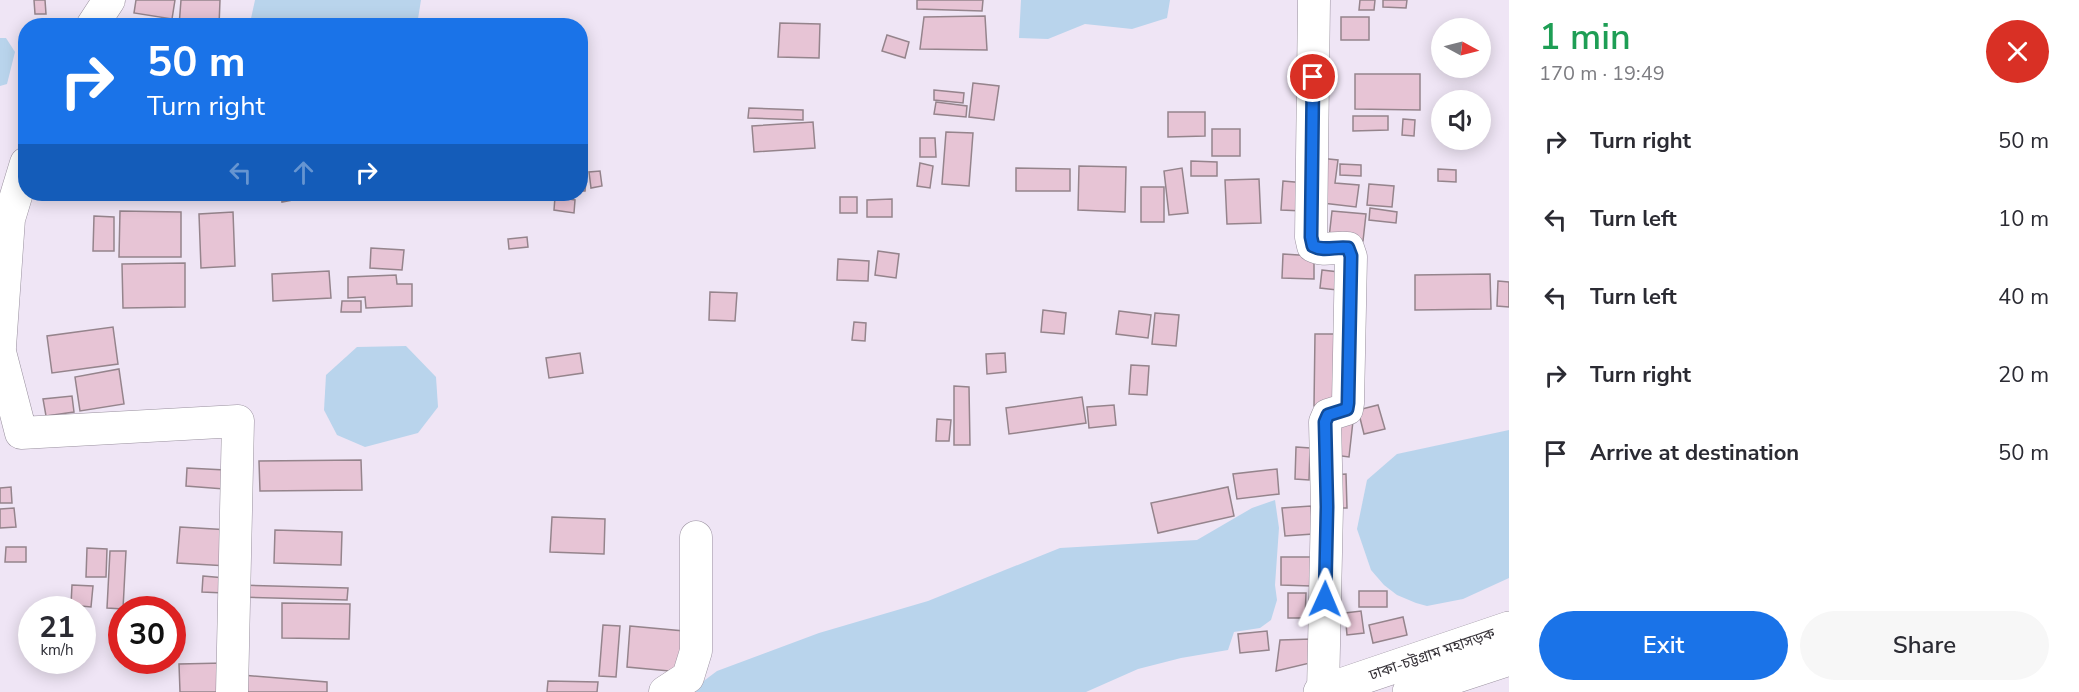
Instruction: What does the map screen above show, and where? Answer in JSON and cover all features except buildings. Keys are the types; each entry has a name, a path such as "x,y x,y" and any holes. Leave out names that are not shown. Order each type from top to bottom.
{"highway":[{"name":"ঢাকা-চট্টগ্রাম মহাসড়ক","path":"1322,692 1372,684 1509,628"},
{"name":"ঢাকা-চট্টগ্রাম মহাসড়ক","path":"1409,692 1509,659"}],"street":[{"path":"97,18 109,0"},
{"path":"1314,0 1311,237 1313,246 1319,249 1348,248 1351,256 1348,403 1347,409 1328,415 1325,422 1327,507 1322,692"},
{"path":"0,347 9,219 18,189"},
{"path":"0,352 21,433 238,422 232,692"},
{"path":"665,692 688,677 696,651 696,537"}],"water":[{"path":"255,0 421,0 418,18 251,18"},
{"path":"1021,0 1170,0 1167,18 1132,29 1085,24 1048,39 1019,38"},
{"path":"0,38 6,38 15,52 7,84 0,86"},
{"path":"406,346 436,377 438,407 418,433 365,447 337,435 324,410 326,375 357,347"},
{"path":"1509,430 1509,578 1463,599 1427,606 1397,595 1384,585 1371,570 1357,529 1367,480 1397,454"},
{"path":"1275,500 1279,528 1275,585 1277,600 1271,620 1260,628 1234,632 1228,650 1181,658 1138,669 1086,692 689,692 717,671 819,633 928,601 1060,548 1197,540 1252,508"}],"route":[{"path":"1313,77 1311,237 1313,246 1319,249 1348,248 1351,256 1348,403 1347,409 1328,415 1325,422 1327,507 1325,599"}]}
